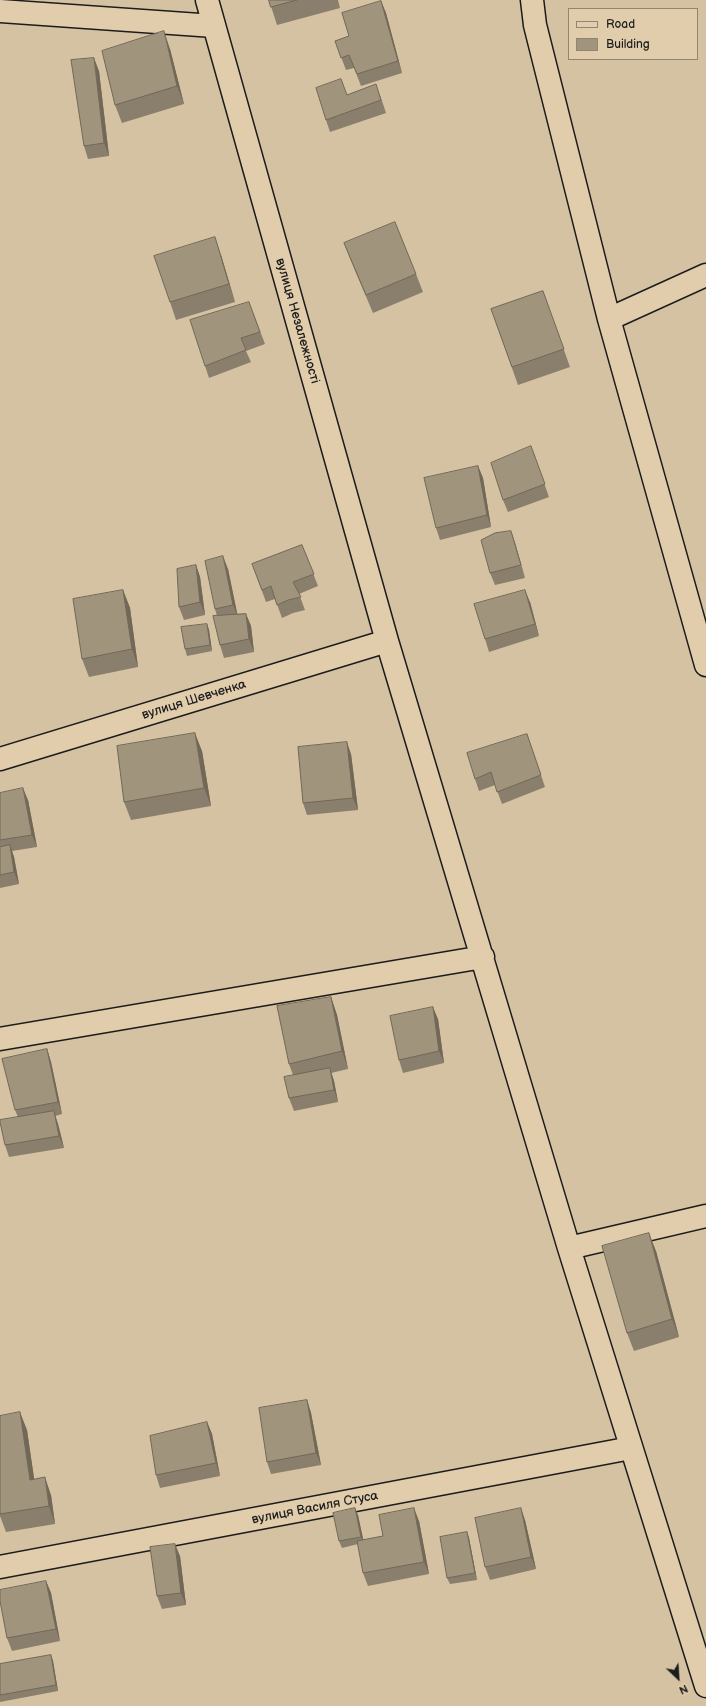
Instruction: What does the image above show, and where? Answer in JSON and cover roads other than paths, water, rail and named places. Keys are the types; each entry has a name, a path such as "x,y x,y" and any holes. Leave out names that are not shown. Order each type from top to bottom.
{"street":[{"name":"вулиця Незалежності","path":"207,0 387,641 630,1448 706,1686"},
{"path":"532,0 535,25 609,319 706,665"},
{"path":"0,11 214,26"},
{"path":"609,319 706,275"},
{"name":"вулиця Шевченка","path":"0,759 387,641"},
{"path":"0,1039 483,957"},
{"path":"569,1248 706,1216"},
{"name":"вулиця Василя Стуса","path":"0,1567 630,1448"}]}
